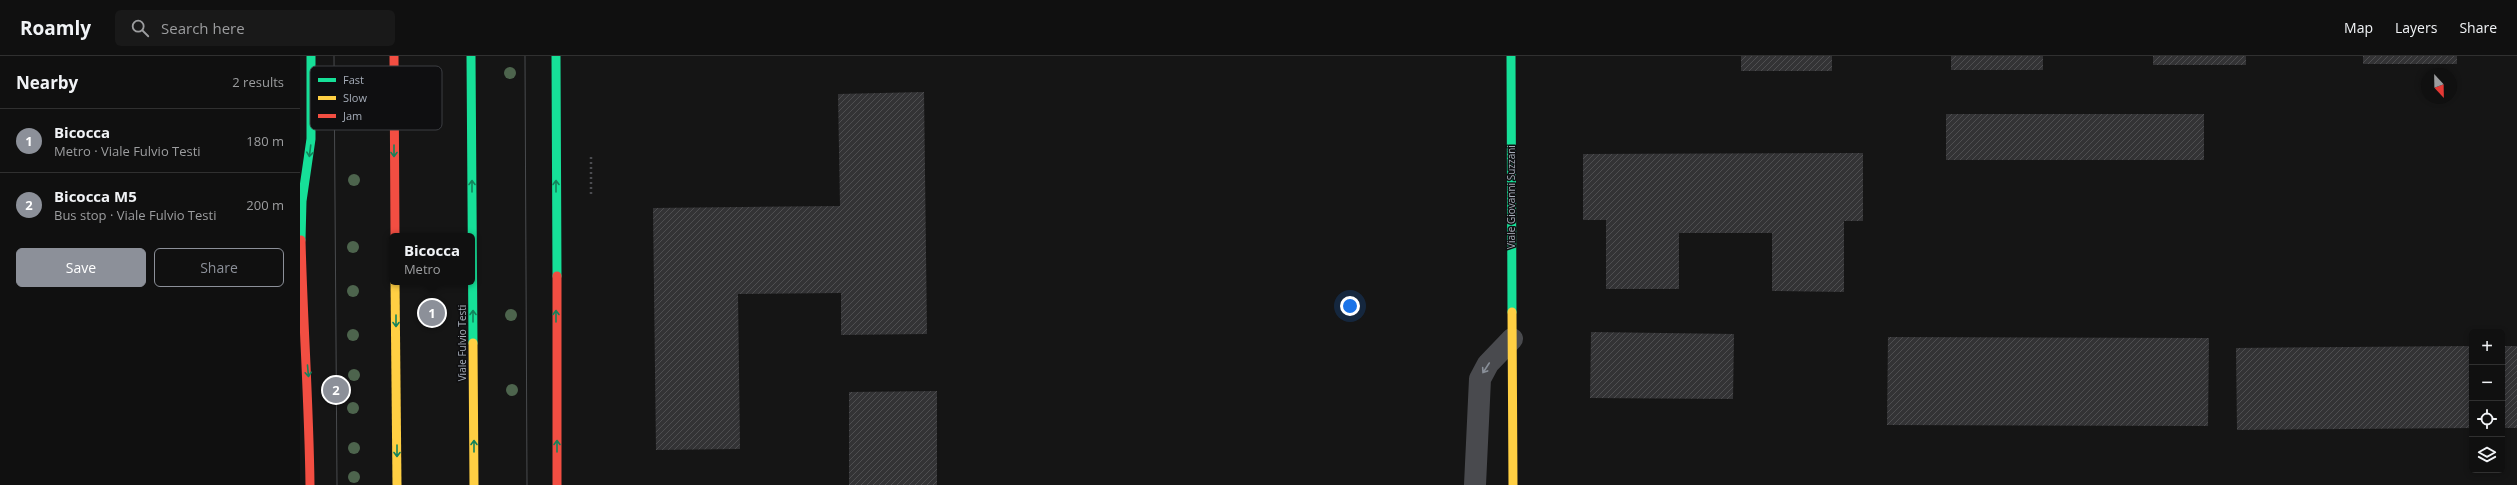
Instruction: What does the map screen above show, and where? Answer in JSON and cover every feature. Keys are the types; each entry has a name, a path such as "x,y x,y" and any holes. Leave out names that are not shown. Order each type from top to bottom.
{"street":[{"path":"394,56 394,66"},
{"name":"Viale Fulvio Testi","path":"471,56 472,233"},
{"path":"556,56 557,485"},
{"name":"Viale Giovanni Suzzani","path":"1511,56 1512,485"},
{"path":"310,485 309,391 302,299 301,234 302,185 311,139 311,130"},
{"path":"394,130 395,233"},
{"path":"395,285 397,485"},
{"name":"Viale Fulvio Testi","path":"473,285 474,485"},
{"path":"1475,485 1480,378 1488,364 1512,339"}],"path":[{"path":"591,157 591,194"}],"building":[{"path":"1741,56 1832,56 1832,71 1741,71"},
{"path":"1951,56 2043,56 2043,70 1951,70"},
{"path":"2153,56 2246,56 2246,65 2153,65"},
{"path":"2363,56 2457,56 2457,64 2363,64"},
{"path":"924,92 927,334 841,335 841,293 738,294 740,449 656,450 653,208 840,206 838,94"},
{"path":"1946,114 2204,114 2204,160 1946,160"},
{"path":"1863,153 1863,221 1844,221 1844,292 1772,291 1772,233 1679,233 1679,289 1606,289 1606,220 1583,220 1583,154"},
{"path":"1591,332 1734,334 1733,399 1590,398"},
{"path":"1888,337 2209,338 2208,426 1887,425"},
{"path":"2469,346 2469,428 2237,430 2236,348"},
{"path":"2505,346 2517,346 2517,428 2505,428"},
{"path":"937,391 937,485 849,485 849,392"}],"tram line":[{"path":"334,56 334,66"},
{"path":"525,56 527,485"},
{"path":"335,130 337,485"}],"traffic: fast":[{"path":"311,56 311,66"},
{"path":"471,56 472,233"},
{"path":"556,56 557,276"},
{"path":"1511,56 1512,312"},
{"path":"301,240 302,201 311,130"},
{"path":"473,285 473,343"}],"traffic: slow":[{"path":"395,285 397,485"},
{"path":"1512,312 1513,485"},
{"path":"473,343 474,485"}],"traffic: jam":[{"path":"394,56 394,66"},
{"path":"394,130 395,233"},
{"path":"301,240 310,485"},
{"path":"557,276 557,485"}],"place":[{"name":"Bicocca","path":"432,313"},
{"name":"Bicocca M5","path":"336,390"}]}
